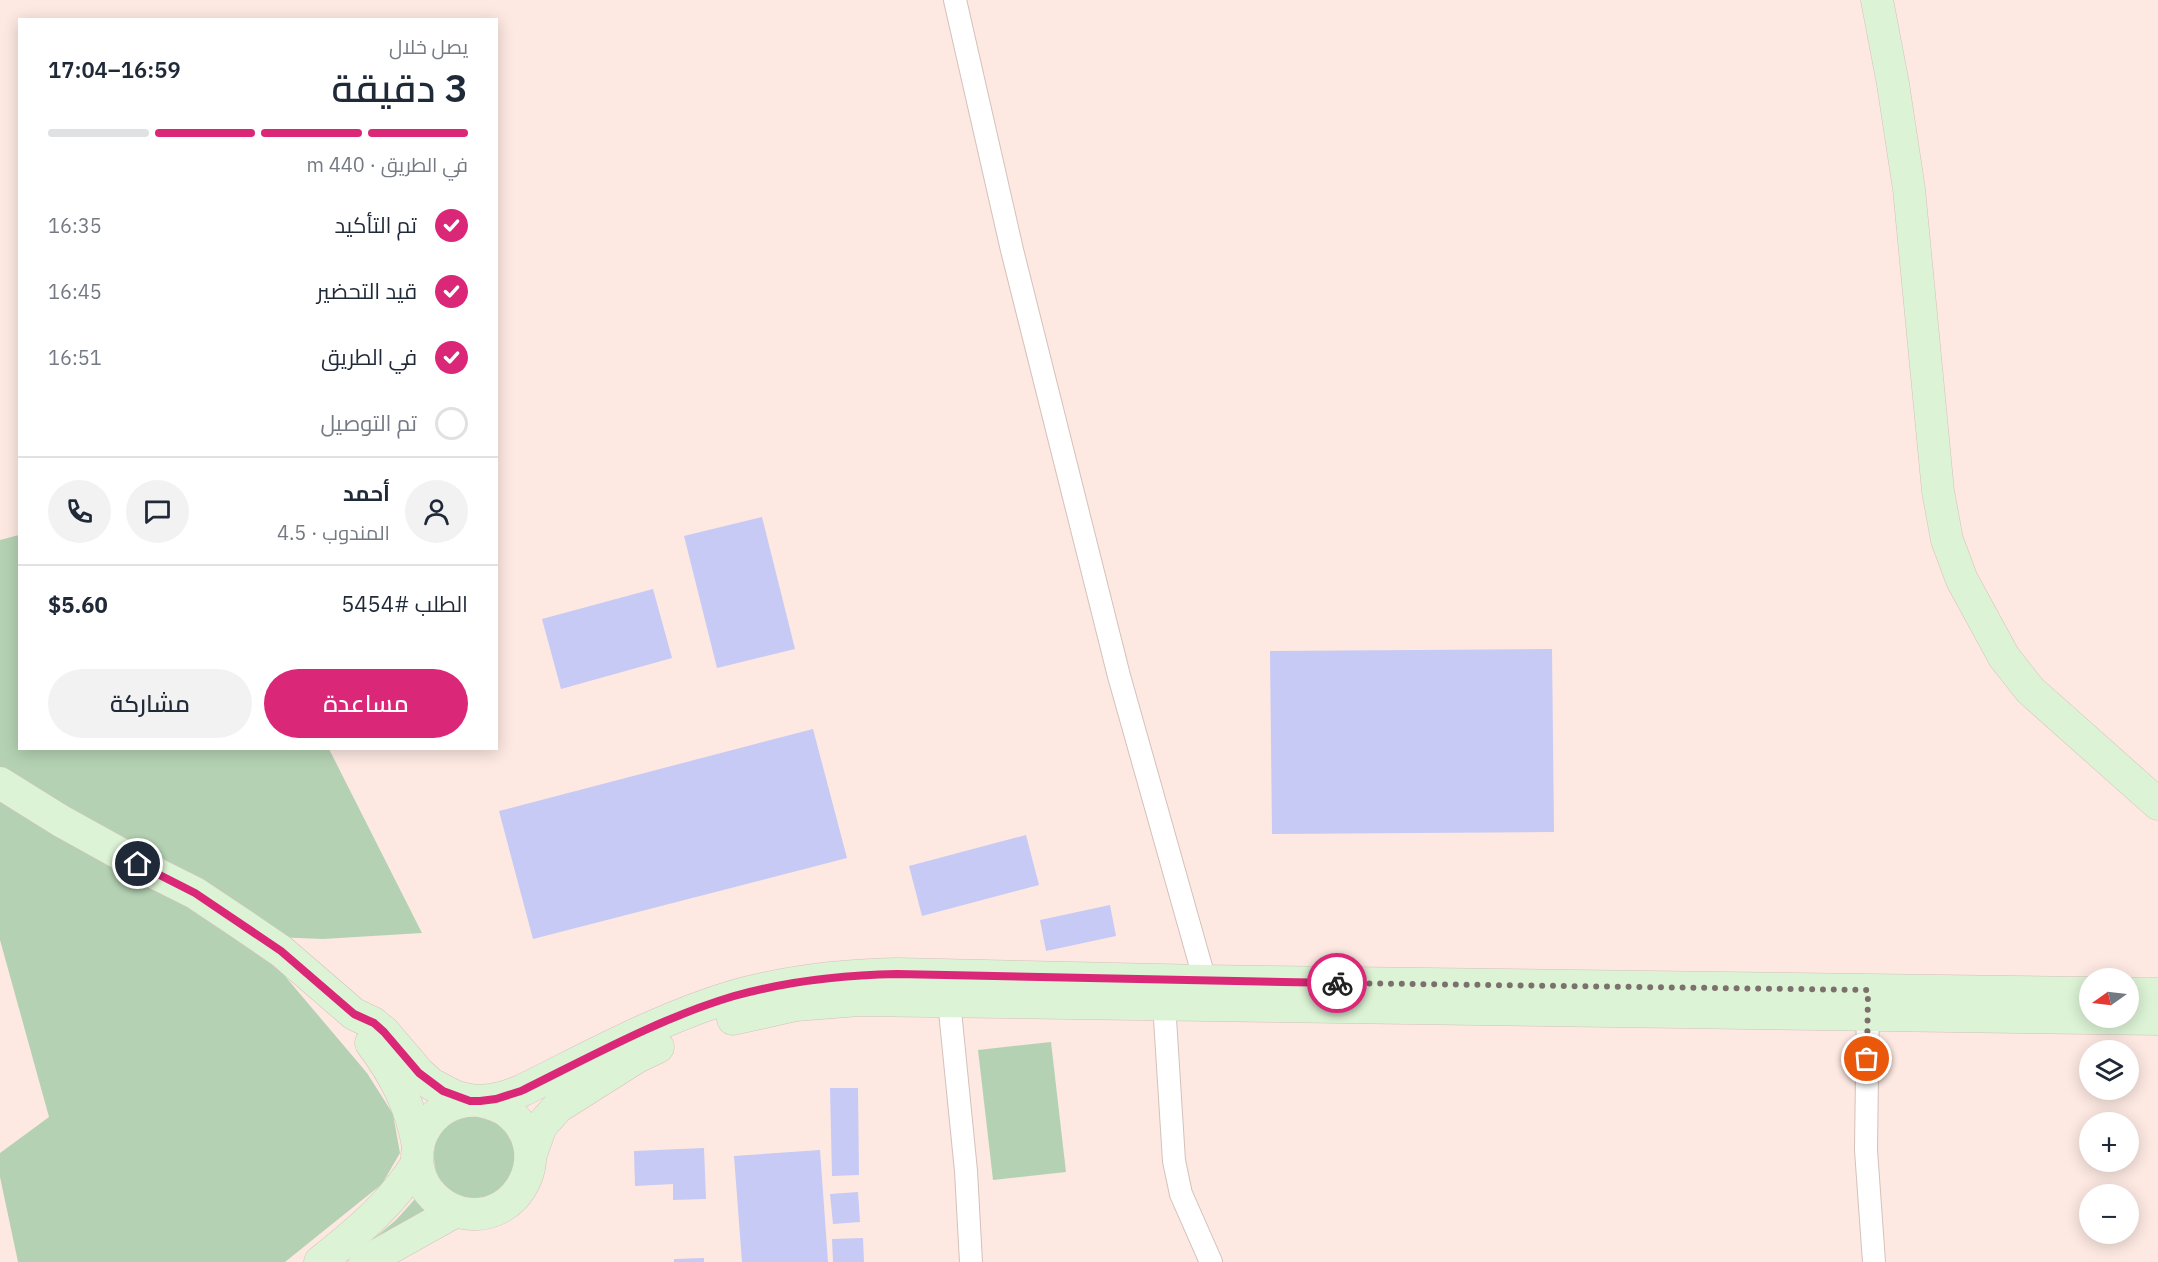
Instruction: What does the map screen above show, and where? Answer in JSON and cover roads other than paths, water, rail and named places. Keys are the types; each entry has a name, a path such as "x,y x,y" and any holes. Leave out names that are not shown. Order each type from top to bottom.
{"street":[{"path":"955,0 1012,250 1119,676 1205,981"},
{"path":"1877,0 1893,84 1908,189 1938,491 1947,540 1962,580 2004,657 2030,690 2158,804"},
{"path":"0,783 60,821 195,893 281,951 354,1014 374,1023 431,1084 456,1097 502,1109 520,1124 531,1154"},
{"path":"320,1262 385,1207 400,1189 418,1154 427,1126 442,1110 455,1103 496,1099 521,1091 665,1022 700,1008 735,996 802,981 897,974 1205,981 1868,1002 2158,1019"},
{"path":"354,1014 366,1037 400,1086 415,1126 422,1179 430,1194 442,1204 471,1215 487,1213 502,1207 514,1198 526,1178 531,1154 541,1126 558,1107 638,1057 700,1029 765,1011 827,1001 1164,1004 1868,1002 2079,993"},
{"path":"2139,994 2158,994"},
{"path":"949,1001 966,1171 971,1262"},
{"path":"1868,1002 1866,1149 1874,1262"},
{"path":"1164,1004 1174,1161 1181,1194 1211,1262"},
{"path":"365,1262 456,1211"}]}
